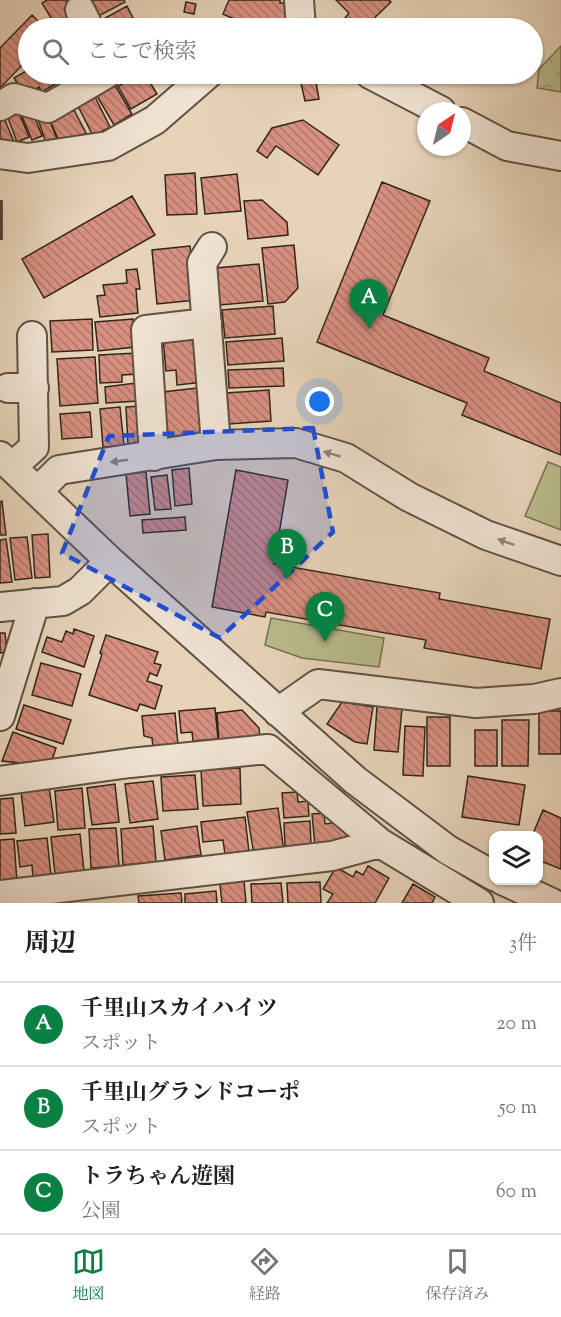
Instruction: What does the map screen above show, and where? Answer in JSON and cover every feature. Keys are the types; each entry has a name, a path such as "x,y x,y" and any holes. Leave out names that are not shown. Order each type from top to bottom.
{"street":[{"path":"299,0 300,18"},
{"path":"0,106 14,98 48,108 89,84"},
{"path":"0,154 28,158 108,147 155,120 196,84"},
{"path":"389,84 424,102"},
{"path":"471,127 507,146 561,156"},
{"path":"212,247 202,263 216,445"},
{"path":"154,456 146,330 207,323"},
{"path":"15,476 34,447 21,388 32,336"},
{"path":"15,476 216,445 296,443 346,458 409,497 486,535 561,561"},
{"path":"15,476 354,780 448,850 489,873"},
{"path":"0,607 63,601 80,591 110,561"},
{"path":"0,716 35,603"},
{"path":"278,712 318,684 476,703 534,699 561,693"},
{"path":"0,781 129,763 268,749 380,843 479,903"},
{"path":"0,895 111,893 332,856 380,843"},
{"path":"513,885 552,903"}],"highlighted area":[{"path":"313,428 333,532 220,638 62,553 109,436"}],"green space":[{"path":"561,46 561,92 537,88 537,84 543,84 543,65"},
{"path":"548,462 561,467 561,530 525,516"},
{"path":"271,618 384,638 379,667 302,658 265,645"}],"building":[{"path":"47,0 66,0 76,18 51,18 42,3"},
{"path":"94,0 124,0 125,2 95,18 92,18 85,5"},
{"path":"229,0 294,2 295,18 232,18 223,14"},
{"path":"336,0 389,0 391,2 374,18 345,18 349,13"},
{"path":"186,2 196,4 194,14 184,12"},
{"path":"127,6 133,18 105,18"},
{"path":"18,29 18,69 0,88 0,48"},
{"path":"18,76 18,84 55,84 42,92 39,87 25,96 14,78"},
{"path":"151,84 157,94 131,109 118,86"},
{"path":"301,84 316,84 319,99 305,101"},
{"path":"115,85 132,114 114,125 97,96"},
{"path":"95,97 110,127 93,136 78,106"},
{"path":"32,110 42,136 32,140 21,114"},
{"path":"74,110 86,133 61,145 50,121"},
{"path":"19,113 29,137 17,142 8,118"},
{"path":"48,116 57,139 45,140 38,119"},
{"path":"4,118 15,144 0,142 0,120"},
{"path":"303,120 339,145 318,175 276,146 267,158 257,151 272,128"},
{"path":"195,173 197,214 167,215 165,175"},
{"path":"237,174 241,211 205,214 201,178"},
{"path":"382,182 430,201 383,315 489,358 484,371 561,403 561,455 462,415 467,403 317,342"},
{"path":"132,196 155,235 44,298 22,259"},
{"path":"262,200 287,222 288,235 248,239 244,201"},
{"path":"0,201 2,201 2,239 0,239"},
{"path":"294,245 298,288 285,302 268,304 262,248"},
{"path":"190,246 196,300 157,304 152,250"},
{"path":"259,264 263,301 220,305 216,268"},
{"path":"137,269 140,289 136,289 138,313 100,317 97,296 105,295 103,285 127,283 126,270"},
{"path":"273,306 275,334 225,338 222,310"},
{"path":"92,319 93,350 52,352 50,321"},
{"path":"133,319 136,347 98,351 95,322"},
{"path":"199,335 204,382 177,385 176,370 166,371 163,338"},
{"path":"282,338 284,361 228,365 226,342"},
{"path":"137,353 138,374 122,375 122,382 100,383 99,355"},
{"path":"95,357 98,403 60,406 57,359"},
{"path":"283,368 284,386 229,388 228,370"},
{"path":"136,383 138,401 106,403 105,387"},
{"path":"205,387 210,433 168,437 163,392"},
{"path":"269,390 271,421 229,424 226,393"},
{"path":"142,406 145,444 128,445 126,407"},
{"path":"120,407 124,446 103,447 100,409"},
{"path":"90,412 92,437 62,439 60,414"},
{"path":"189,468 192,504 175,506 172,470"},
{"path":"236,470 288,480 274,564 440,593 439,599 550,619 541,669 424,648 426,640 266,612 265,617 212,607"},
{"path":"146,472 150,514 130,516 126,474"},
{"path":"167,475 171,509 155,510 151,477"},
{"path":"2,501 6,535 0,535 0,502"},
{"path":"185,517 186,530 143,533 142,520"},
{"path":"48,534 50,577 35,578 32,535"},
{"path":"27,537 32,578 15,580 10,538"},
{"path":"6,539 12,582 0,583 0,540"},
{"path":"74,629 94,636 84,667 42,652 47,637 62,642 66,631 73,634"},
{"path":"0,633 5,633 7,652 0,653"},
{"path":"106,635 158,652 154,663 161,665 157,676 150,673 147,681 162,686 155,709 140,704 137,711 89,695"},
{"path":"41,663 81,674 72,706 32,695"},
{"path":"342,702 373,707 367,744 355,742 327,724"},
{"path":"24,705 71,720 63,744 16,729"},
{"path":"377,706 402,708 398,752 374,750"},
{"path":"215,708 218,739 193,741 192,732 181,733 179,711"},
{"path":"242,710 259,728 260,738 219,742 217,713"},
{"path":"539,711 561,711 561,754 539,754"},
{"path":"175,713 178,745 153,747 152,738 144,736 142,716"},
{"path":"427,717 450,717 450,766 427,766"},
{"path":"502,720 529,720 528,766 502,766"},
{"path":"405,726 425,727 423,776 403,775"},
{"path":"475,730 497,730 497,766 475,766"},
{"path":"13,732 56,748 50,766 2,761"},
{"path":"240,768 241,804 203,806 201,770"},
{"path":"195,775 198,809 163,811 161,777"},
{"path":"468,776 525,785 519,825 462,817"},
{"path":"153,781 158,819 130,823 125,784"},
{"path":"115,784 119,822 92,825 87,788"},
{"path":"49,787 54,822 25,826 21,791"},
{"path":"82,788 85,828 58,830 55,791"},
{"path":"297,792 298,802 308,801 309,816 284,818 282,793"},
{"path":"13,798 16,833 0,834 0,799"},
{"path":"278,808 284,852 254,855 247,812"},
{"path":"543,810 561,818 561,869 543,862 543,831 534,831"},
{"path":"324,813 325,824 345,821 347,843 315,846 312,814"},
{"path":"245,817 249,852 225,854 223,840 203,842 201,822"},
{"path":"310,821 311,845 285,846 284,823"},
{"path":"153,826 156,862 123,865 121,829"},
{"path":"197,826 201,855 165,860 161,831"},
{"path":"116,828 119,866 91,868 89,829"},
{"path":"80,834 84,871 55,874 51,837"},
{"path":"47,838 51,876 33,878 32,865 20,867 17,841"},
{"path":"14,839 17,883 0,885 0,840"},
{"path":"368,866 389,878 375,903 327,903 333,894 323,889 336,867 353,877 356,871 363,875"},
{"path":"244,881 246,903 222,903 220,884"},
{"path":"320,882 321,903 288,903 287,883"},
{"path":"281,883 283,903 252,903 251,884"},
{"path":"413,884 435,897 432,903 402,903"},
{"path":"216,891 217,903 185,903 185,894"},
{"path":"181,893 182,903 139,903 138,896"}],"place":[{"name":"千里山スカイハイツ","path":"369,329"},
{"name":"千里山グランドコーポ","path":"287,579"},
{"name":"トラちゃん遊園","path":"325,642"}]}
